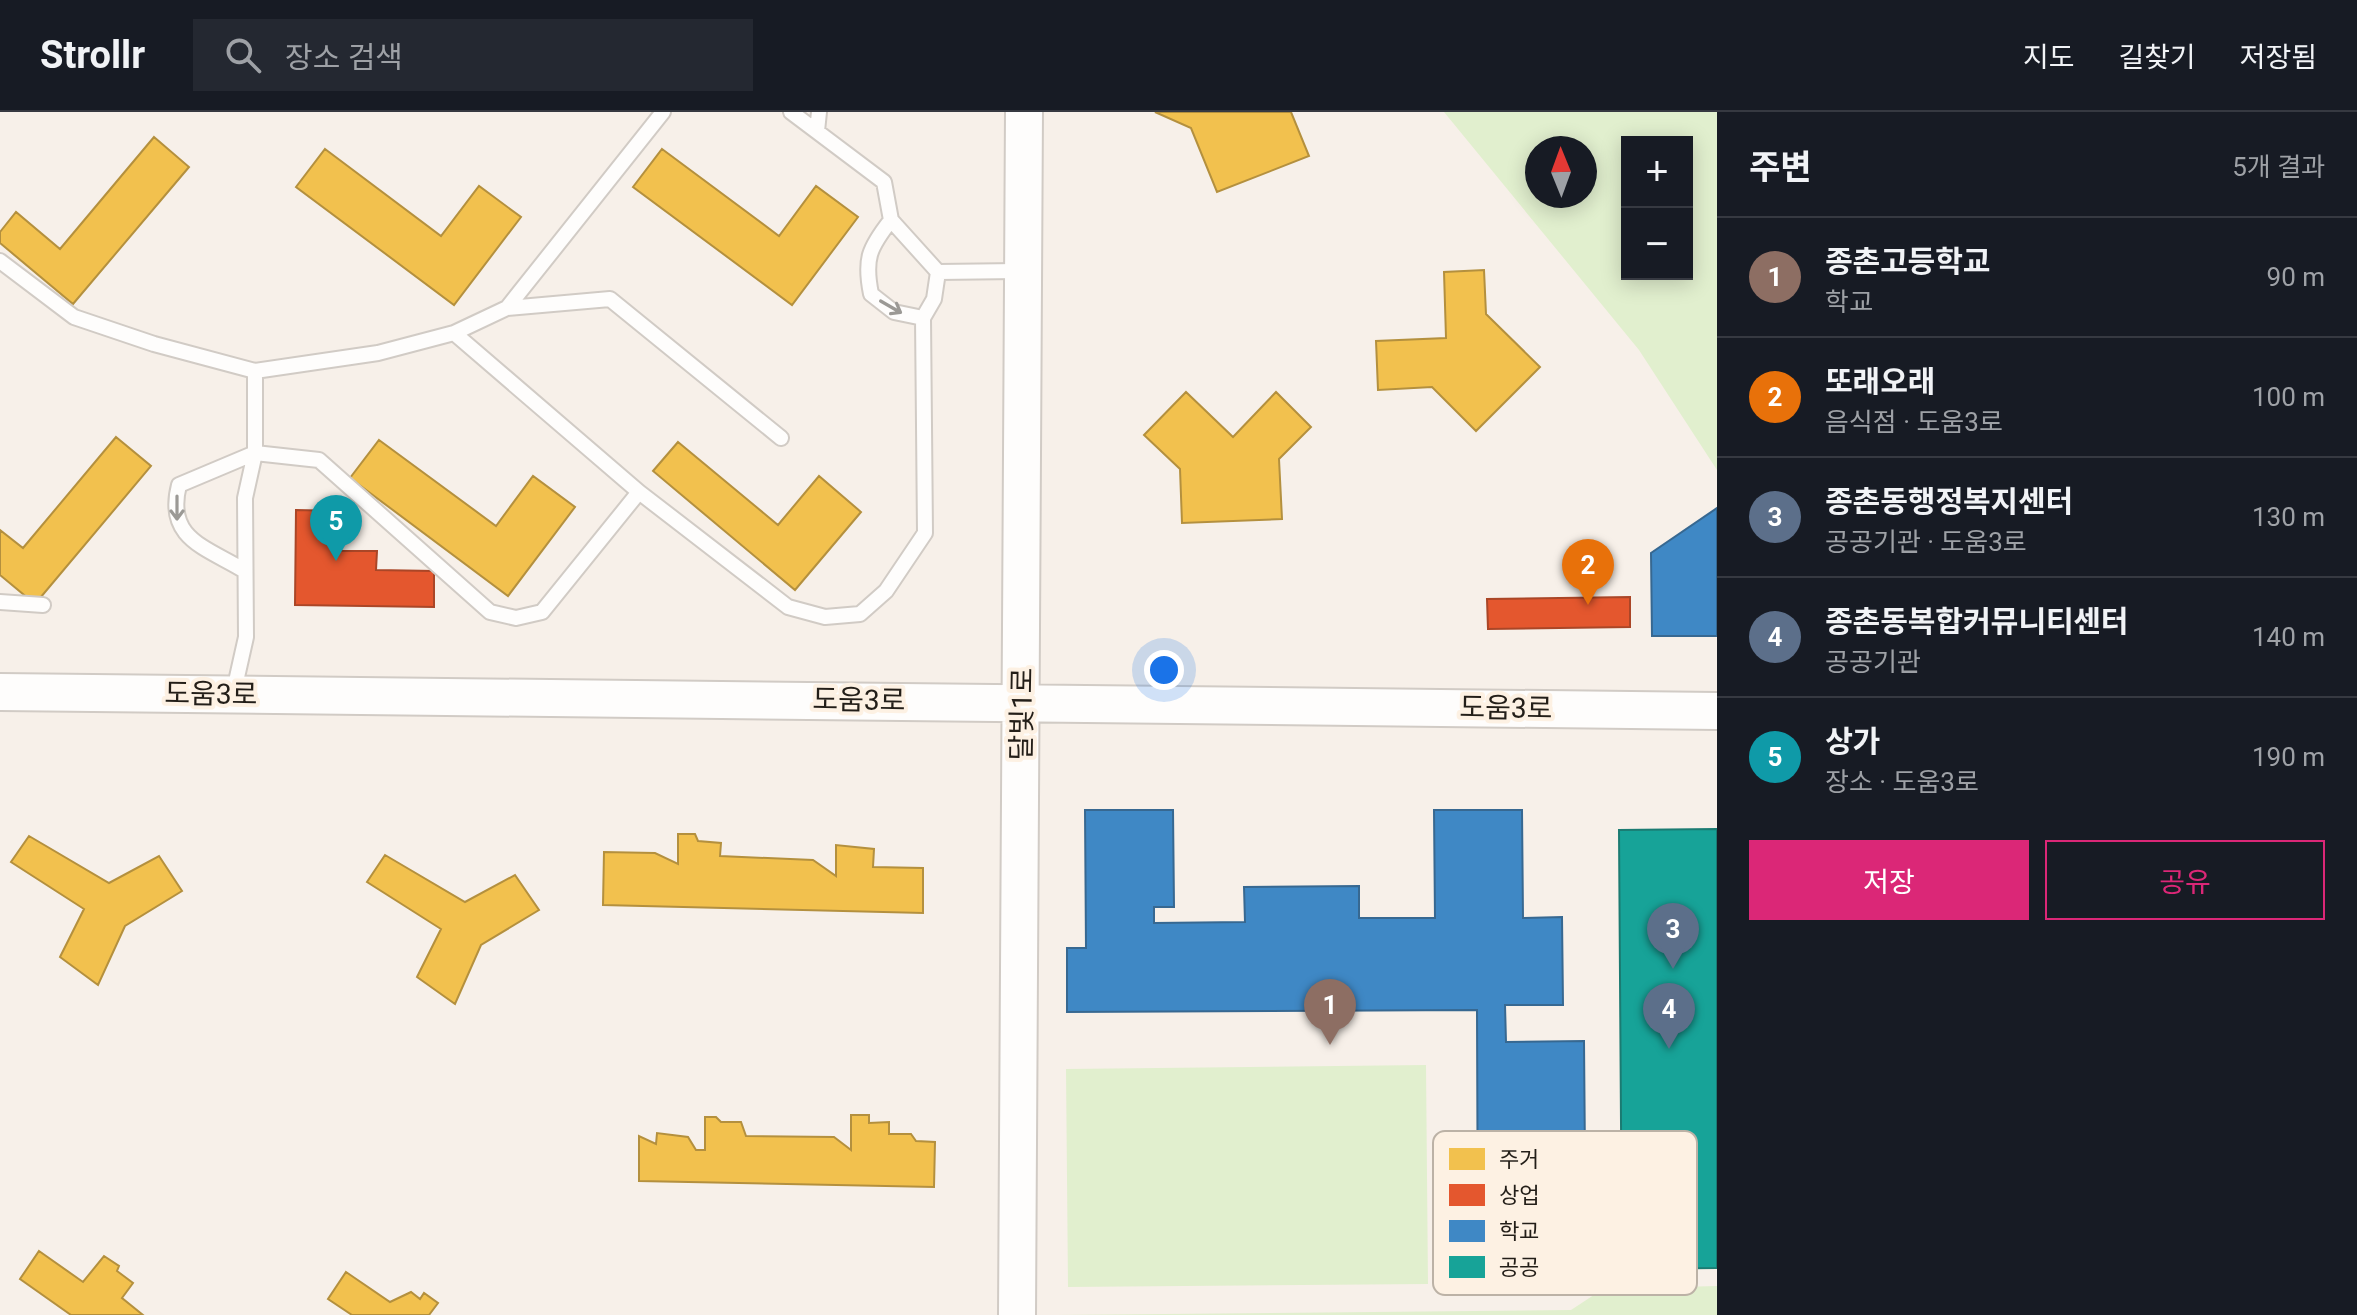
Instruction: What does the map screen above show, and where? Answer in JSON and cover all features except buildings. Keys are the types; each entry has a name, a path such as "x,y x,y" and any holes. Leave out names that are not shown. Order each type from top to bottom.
{"street":[{"name":"달빛1로","path":"1017,1315 1024,112"},
{"name":"도움3로","path":"0,692 1717,711"}],"lane":[{"path":"507,308 663,112"},
{"path":"791,112 884,182 891,220 938,272 1023,271"},
{"path":"817,131 819,112"},
{"path":"891,220 873,243 866,268 871,294 894,312 923,318"},
{"path":"0,261 74,317 154,344 255,371 378,353 454,333 507,308 610,299 781,438"},
{"path":"454,333 639,492 788,607 825,617 860,614 886,591 925,533 923,318 934,299 938,272"},
{"path":"233,695 246,637 245,498 255,453 255,371"},
{"path":"245,571 191,539 175,520 174,505 179,485 255,453 319,460 490,612 516,618 542,612 639,492"},
{"path":"0,602 43,605"}],"green space":[{"path":"1444,112 1717,112 1717,470 1639,350"},
{"path":"1426,1065 1428,1284 1068,1287 1066,1069"},
{"path":"1717,1286 1717,1315 1056,1315 1571,1310 1594,1295 1697,1295 1697,1287"}],"place":[{"name":"상가","path":"336,561"},
{"name":"또래오래","path":"1588,605"},
{"name":"종촌동행정복지센터","path":"1673,969"},
{"name":"종촌고등학교","path":"1330,1045"},
{"name":"종촌동복합커뮤니티센터","path":"1669,1049"}]}
